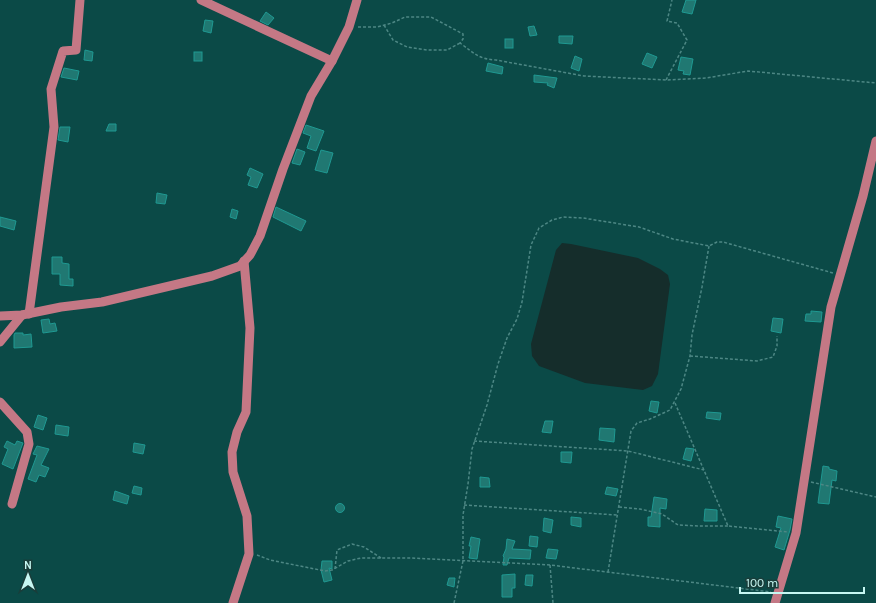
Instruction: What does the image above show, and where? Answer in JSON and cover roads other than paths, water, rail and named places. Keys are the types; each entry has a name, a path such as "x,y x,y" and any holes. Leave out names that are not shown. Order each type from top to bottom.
{"street":[{"path":"0,342 26,314 54,127 51,89 63,51 76,50 80,0"},
{"path":"200,0 332,61"},
{"path":"0,316 26,314 62,307 102,302 219,274 240,266 250,255 260,236 278,182 311,96 332,61 349,27 356,0"},
{"path":"775,603 796,533 831,307 863,196 876,141"},
{"path":"233,603 249,554 247,516 233,472 232,452 237,432 246,412 250,328 244,261"},
{"path":"0,402 26,432 29,444 12,504"}],"water":[{"path":"562,243 638,258 660,269 668,275 670,284 658,374 652,386 643,390 585,383 539,366 532,356 531,344 556,250"}]}
